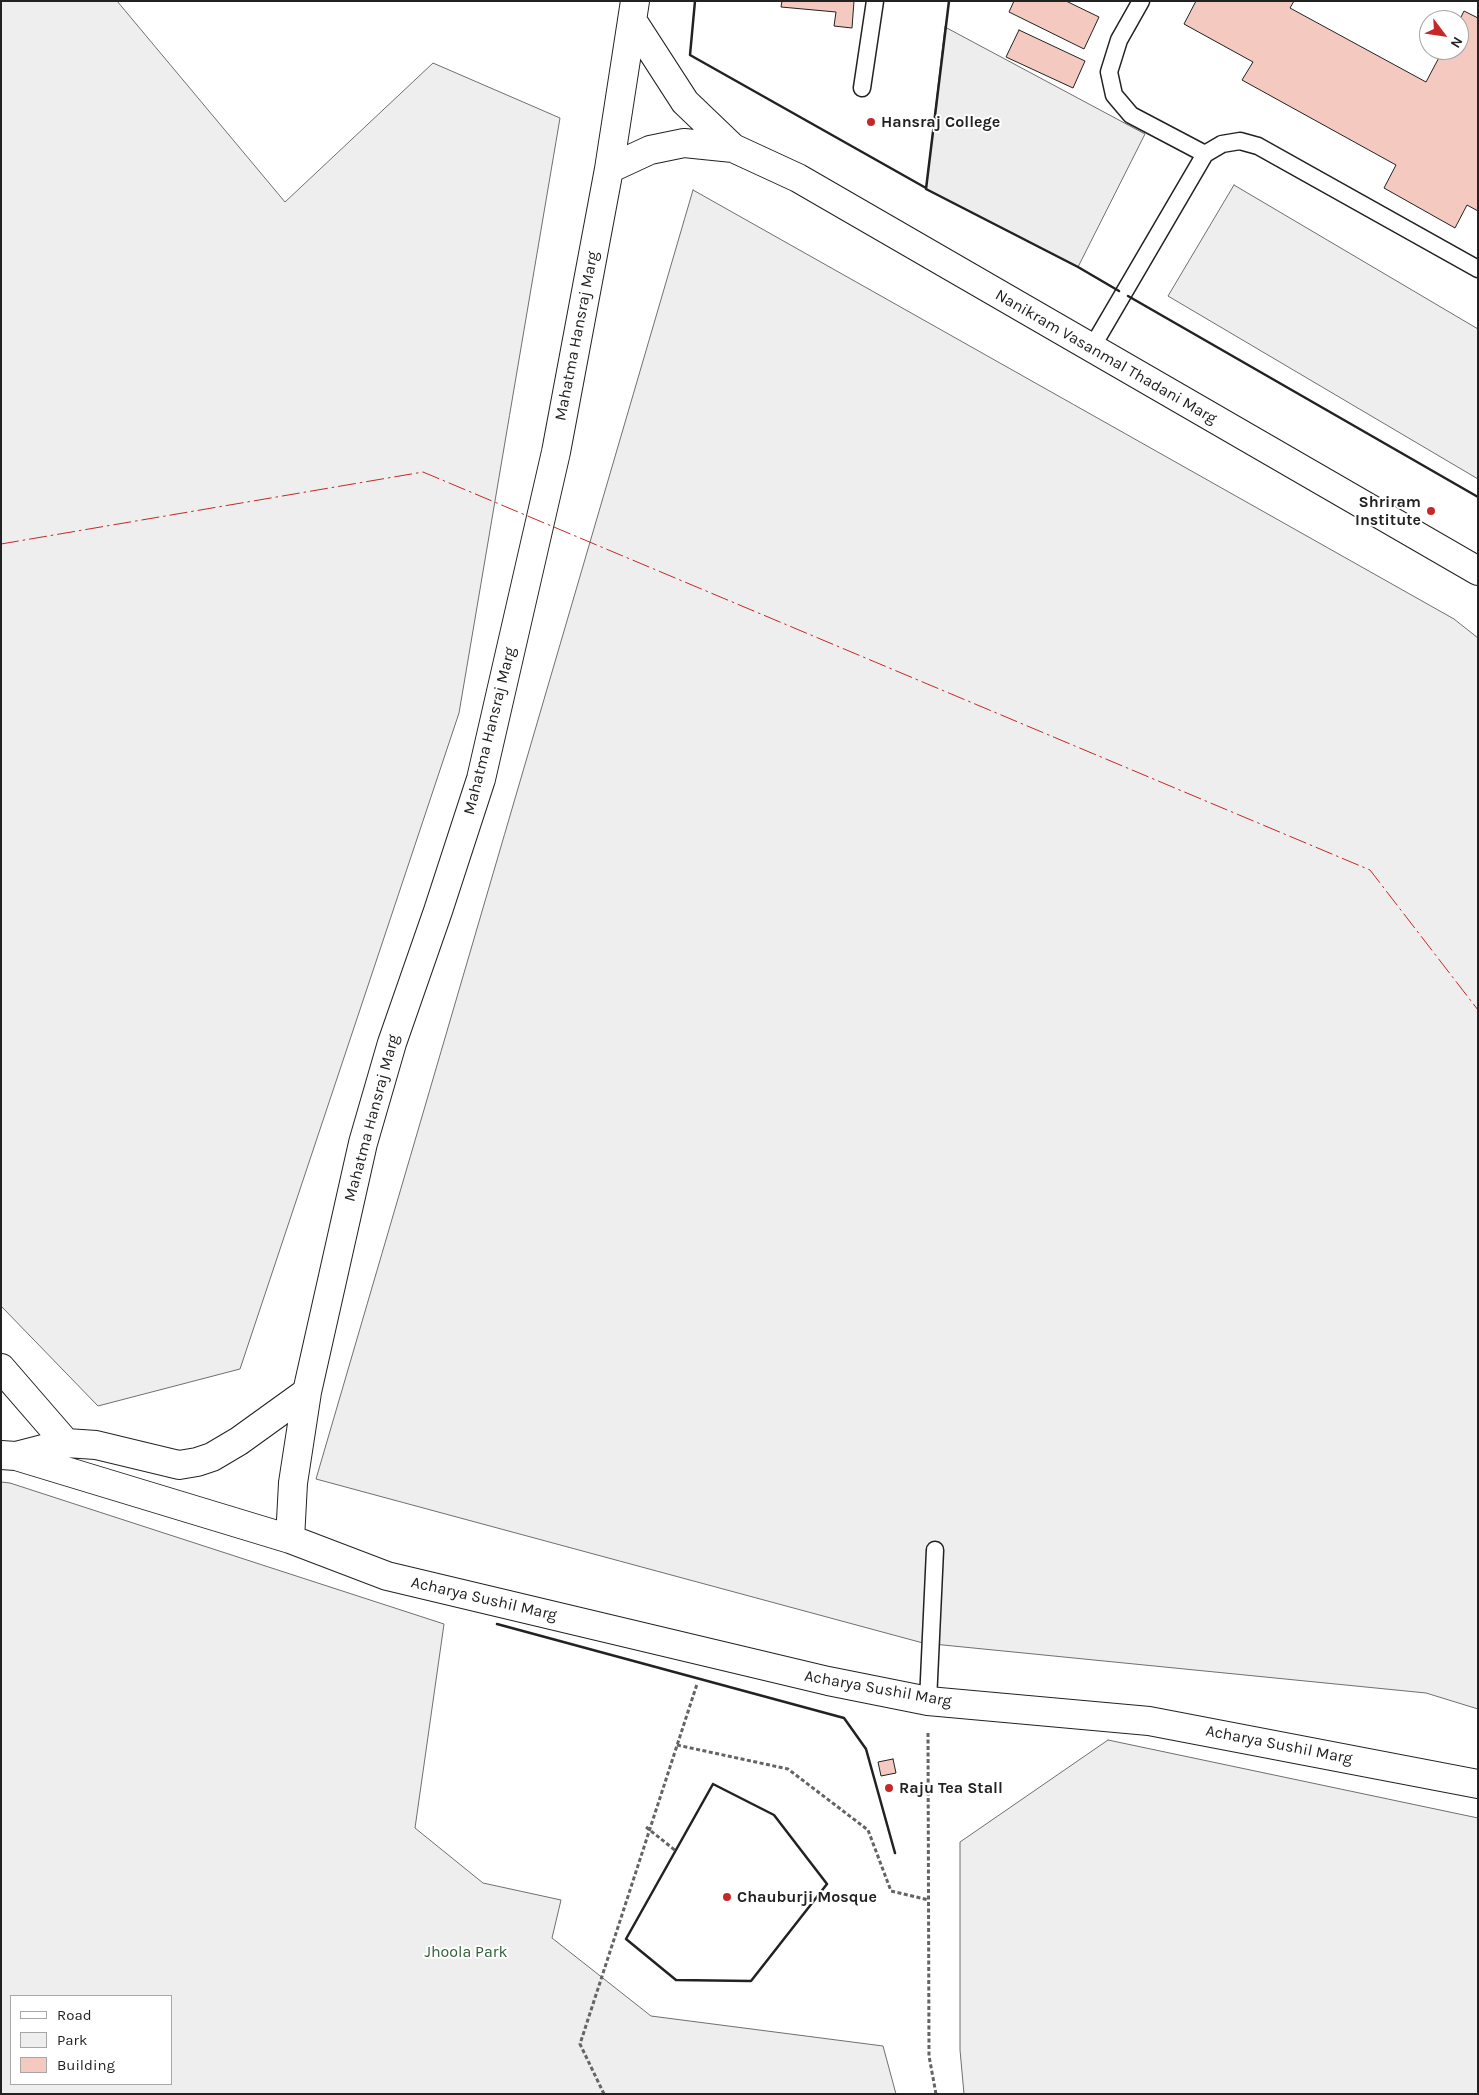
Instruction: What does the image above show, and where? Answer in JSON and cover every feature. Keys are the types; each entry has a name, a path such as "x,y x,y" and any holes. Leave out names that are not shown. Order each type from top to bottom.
{"street":[{"path":"633,11 672,85 685,102 733,148"},
{"name":"Mahatma Hansraj Marg","path":"290,1539 293,1483 306,1392 362,1143 392,1043 481,779 556,452 609,169 633,11"},
{"path":"609,169 650,150 684,143 733,148"},
{"name":"Nanikram Vasanmal Thadani Marg","path":"733,148 798,178 1478,572"},
{"path":"1,1368 66,1443"},
{"path":"8,1456 66,1443 96,1445 178,1465 197,1462 212,1457 239,1441 306,1392"},
{"name":"Acharya Sushil Marg","path":"8,1456 290,1539 387,1576 828,1682 928,1701 1149,1721 1478,1784"}],"lane":[{"path":"862,88 875,1"},
{"path":"1141,1 1119,40 1109,72 1114,95 1131,115 1204,154"},
{"path":"1091,349 1204,154 1222,144 1240,141 1258,146 1478,269"},
{"path":"928,1701 935,1550"}],"path":[{"path":"604,2094 580,2044 707,1652"},
{"path":"928,1701 929,2056 936,2094"},
{"path":"677,1745 788,1769 868,1830 892,1891 929,1900"},
{"path":"646,1827 676,1851"}],"green space":[{"path":"1,1 117,1 285,202 433,63 560,118 459,713 240,1369 98,1406 1,1306"},
{"path":"1234,185 1478,329 1478,479 1168,296"},
{"path":"693,190 1454,619 1478,638 1478,1709 1426,1693 923,1643 316,1479"},
{"name":"Jhoola Park","path":"1,1482 10,1483 444,1624 415,1828 483,1883 561,1900 552,1938 651,2016 883,2046 896,2094 1,2094"},
{"path":"1108,1740 1478,1818 1478,2094 964,2094 960,2050 960,1842"}],"shaded area":[{"path":"945,27 1145,134 1078,267 926,189"}],"building":[{"path":"782,1 854,1 852,28 834,26 836,12 781,7"},
{"path":"1014,1 1066,1 1099,17 1084,49 1009,12"},
{"path":"1196,1 1294,1 1290,8 1426,82 1438,60 1469,60 1469,14 1478,18 1478,211 1467,205 1455,228 1384,188 1396,165 1242,80 1253,62 1184,24"},
{"path":"1019,30 1085,61 1073,88 1006,57"},
{"path":"893,1759 896,1773 881,1776 878,1762"}],"wall":[{"path":"695,1 690,55 926,188"},
{"path":"949,1 926,189 1078,267 1119,291"},
{"path":"1128,296 1478,497"},
{"path":"497,1624 844,1718 866,1749 895,1853"},
{"path":"713,1784 774,1815 827,1884 751,1981 676,1980 626,1939 713,1784"}],"power":[{"path":"1,544 423,472 1370,870 1478,1010"}],"place":[{"name":"Hansraj College","path":"871,122"},
{"name":"Shriram Institute","path":"1431,511"},
{"name":"Raju Tea Stall","path":"889,1788"},
{"name":"Chauburji Mosque","path":"727,1897"}]}
